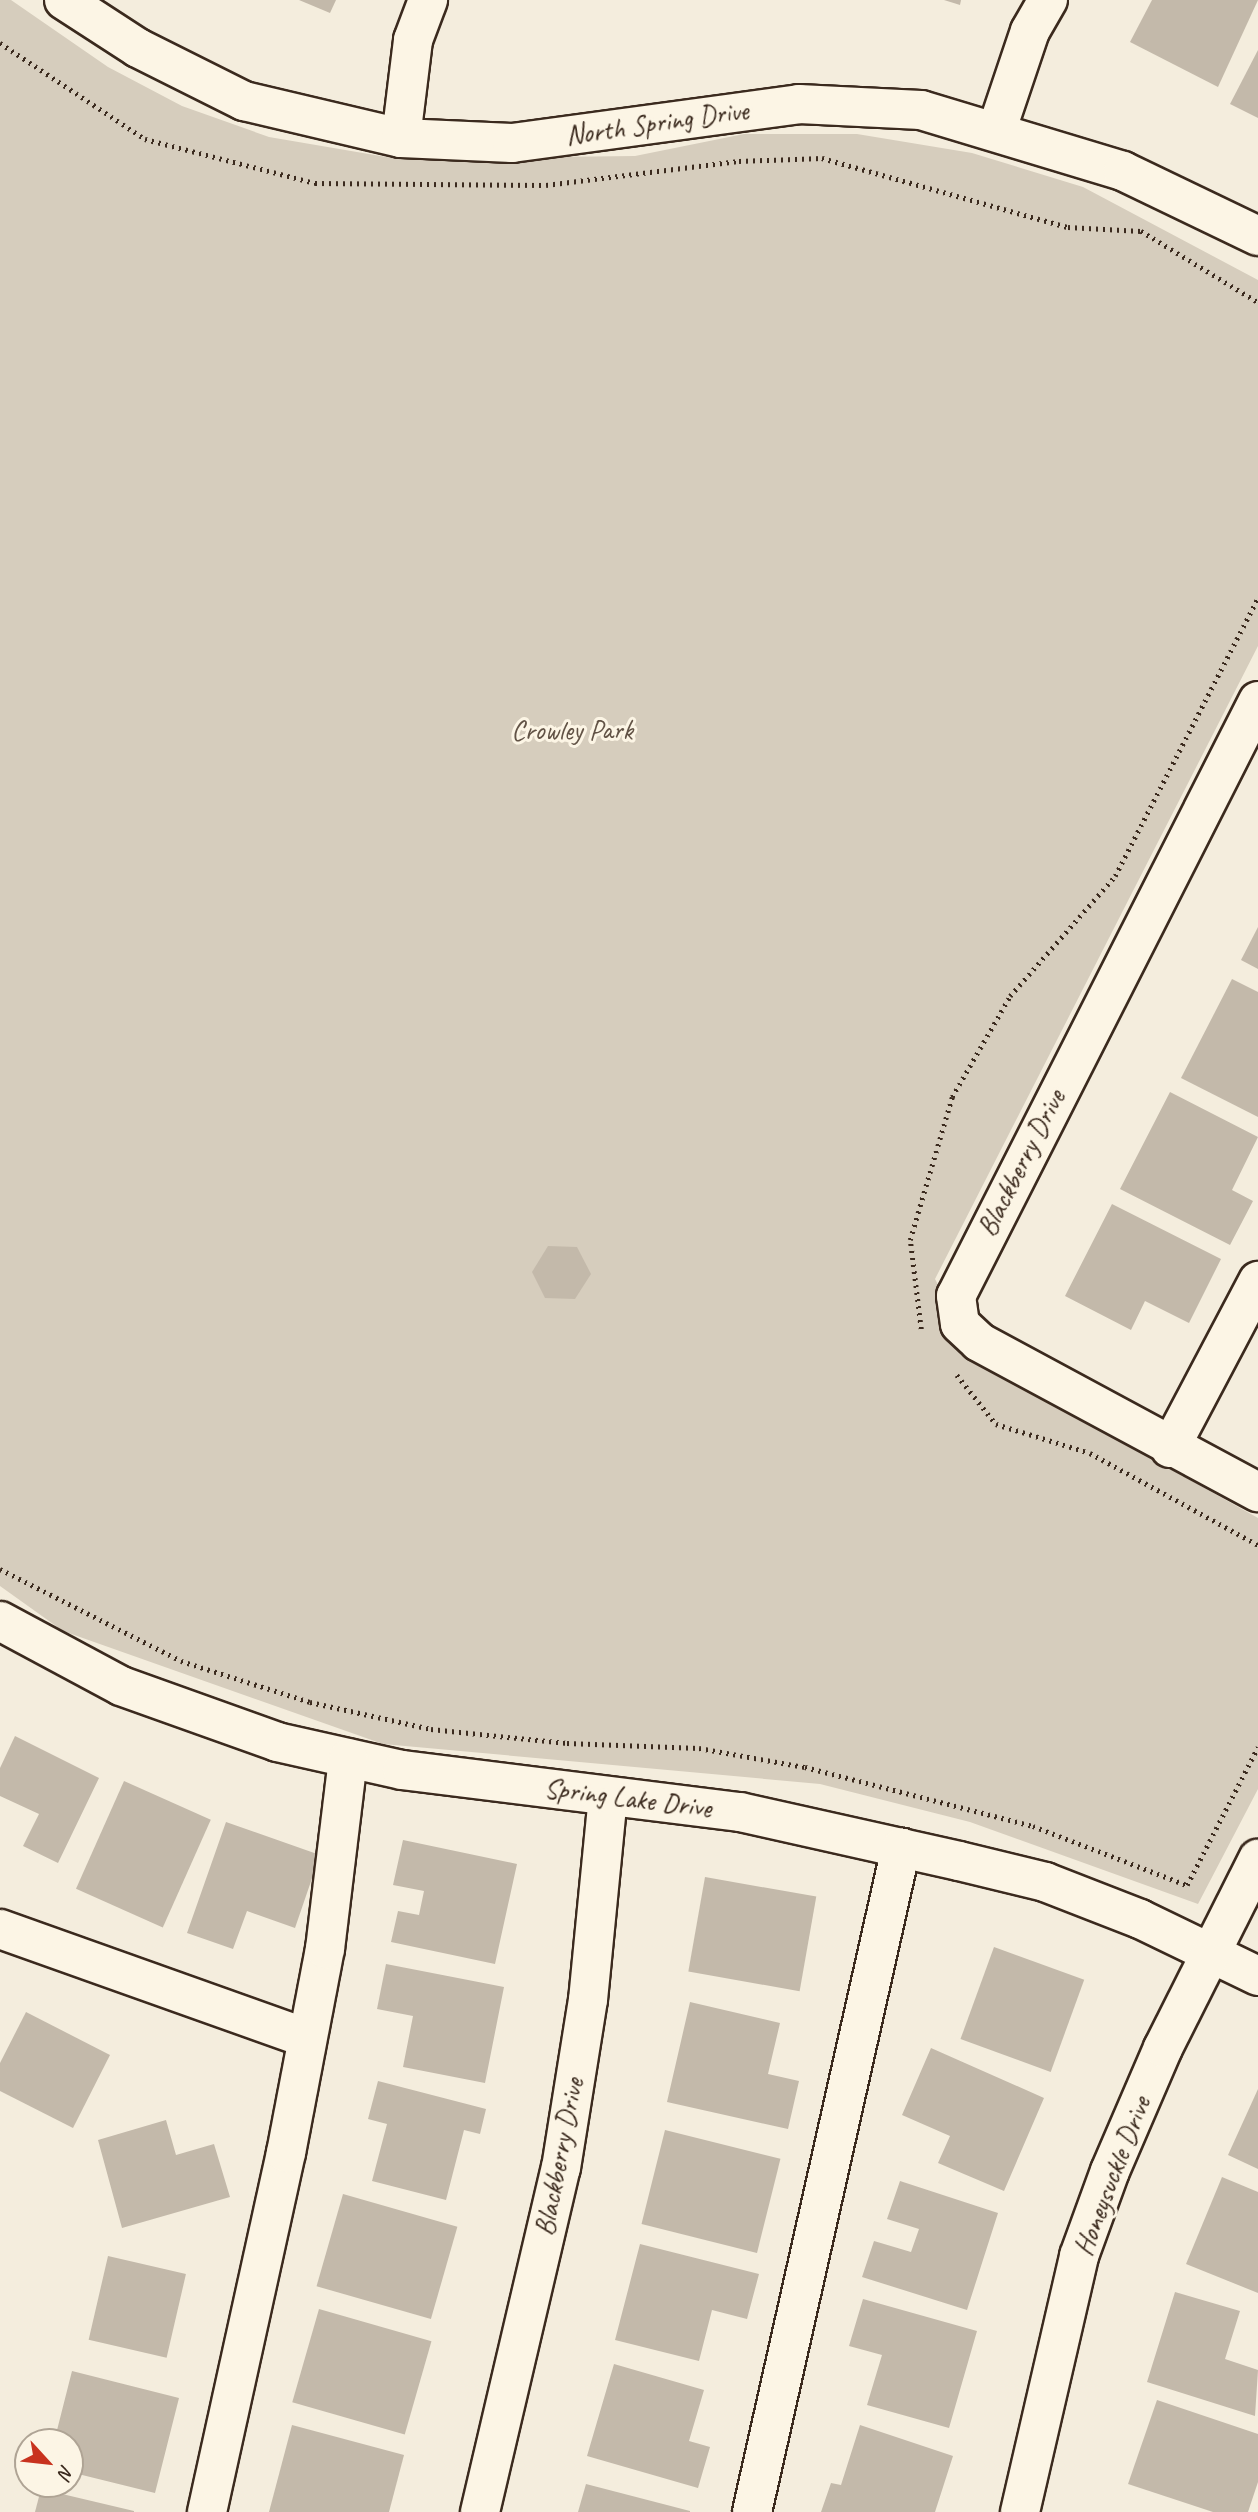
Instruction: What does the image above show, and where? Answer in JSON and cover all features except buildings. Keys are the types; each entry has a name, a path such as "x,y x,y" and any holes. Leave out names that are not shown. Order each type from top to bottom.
{"street":[{"name":"North Spring Drive","path":"64,0 138,48 244,101 401,138 512,143 799,104 921,110 997,129 1123,171 1258,236"},
{"path":"401,138 413,40 428,0"},
{"path":"997,129 1030,31 1048,0"},
{"name":"Blackberry Drive","path":"1258,701 956,1296 960,1324 979,1342 1170,1448 1258,1492"},
{"path":"1170,1448 1258,1281"},
{"name":"Spring Lake Drive","path":"0,1621 121,1686 277,1742 402,1770 740,1812 1045,1882 1210,1951 1258,1976"},
{"path":"207,2512 286,2153 337,1869 348,1758"},
{"name":"Blackberry Drive","path":"480,2512 561,2168 588,2000 608,1797"},
{"path":"752,2512 901,1848"},
{"name":"Honeysuckle Drive","path":"1020,2512 1080,2256 1115,2159 1210,1951 1258,1859"},
{"path":"0,1929 306,2038"}],"path":[{"path":"0,43 145,139 315,183 546,185 739,161 822,158 1068,227 1141,231 1258,302"},
{"path":"0,1569 181,1661 310,1702 431,1729 567,1743 699,1748 805,1767 1033,1826 1187,1885 1258,1747"}],"green space":[{"name":"Crowley Park","path":"0,0 11,0 108,67 182,106 269,137 398,159 635,156 744,134 857,134 972,153 1083,187 1258,280 1258,646 935,1279 979,1362 1258,1518 1258,1789 1198,1904 970,1822 820,1784 383,1744 63,1631 0,1586"}]}
